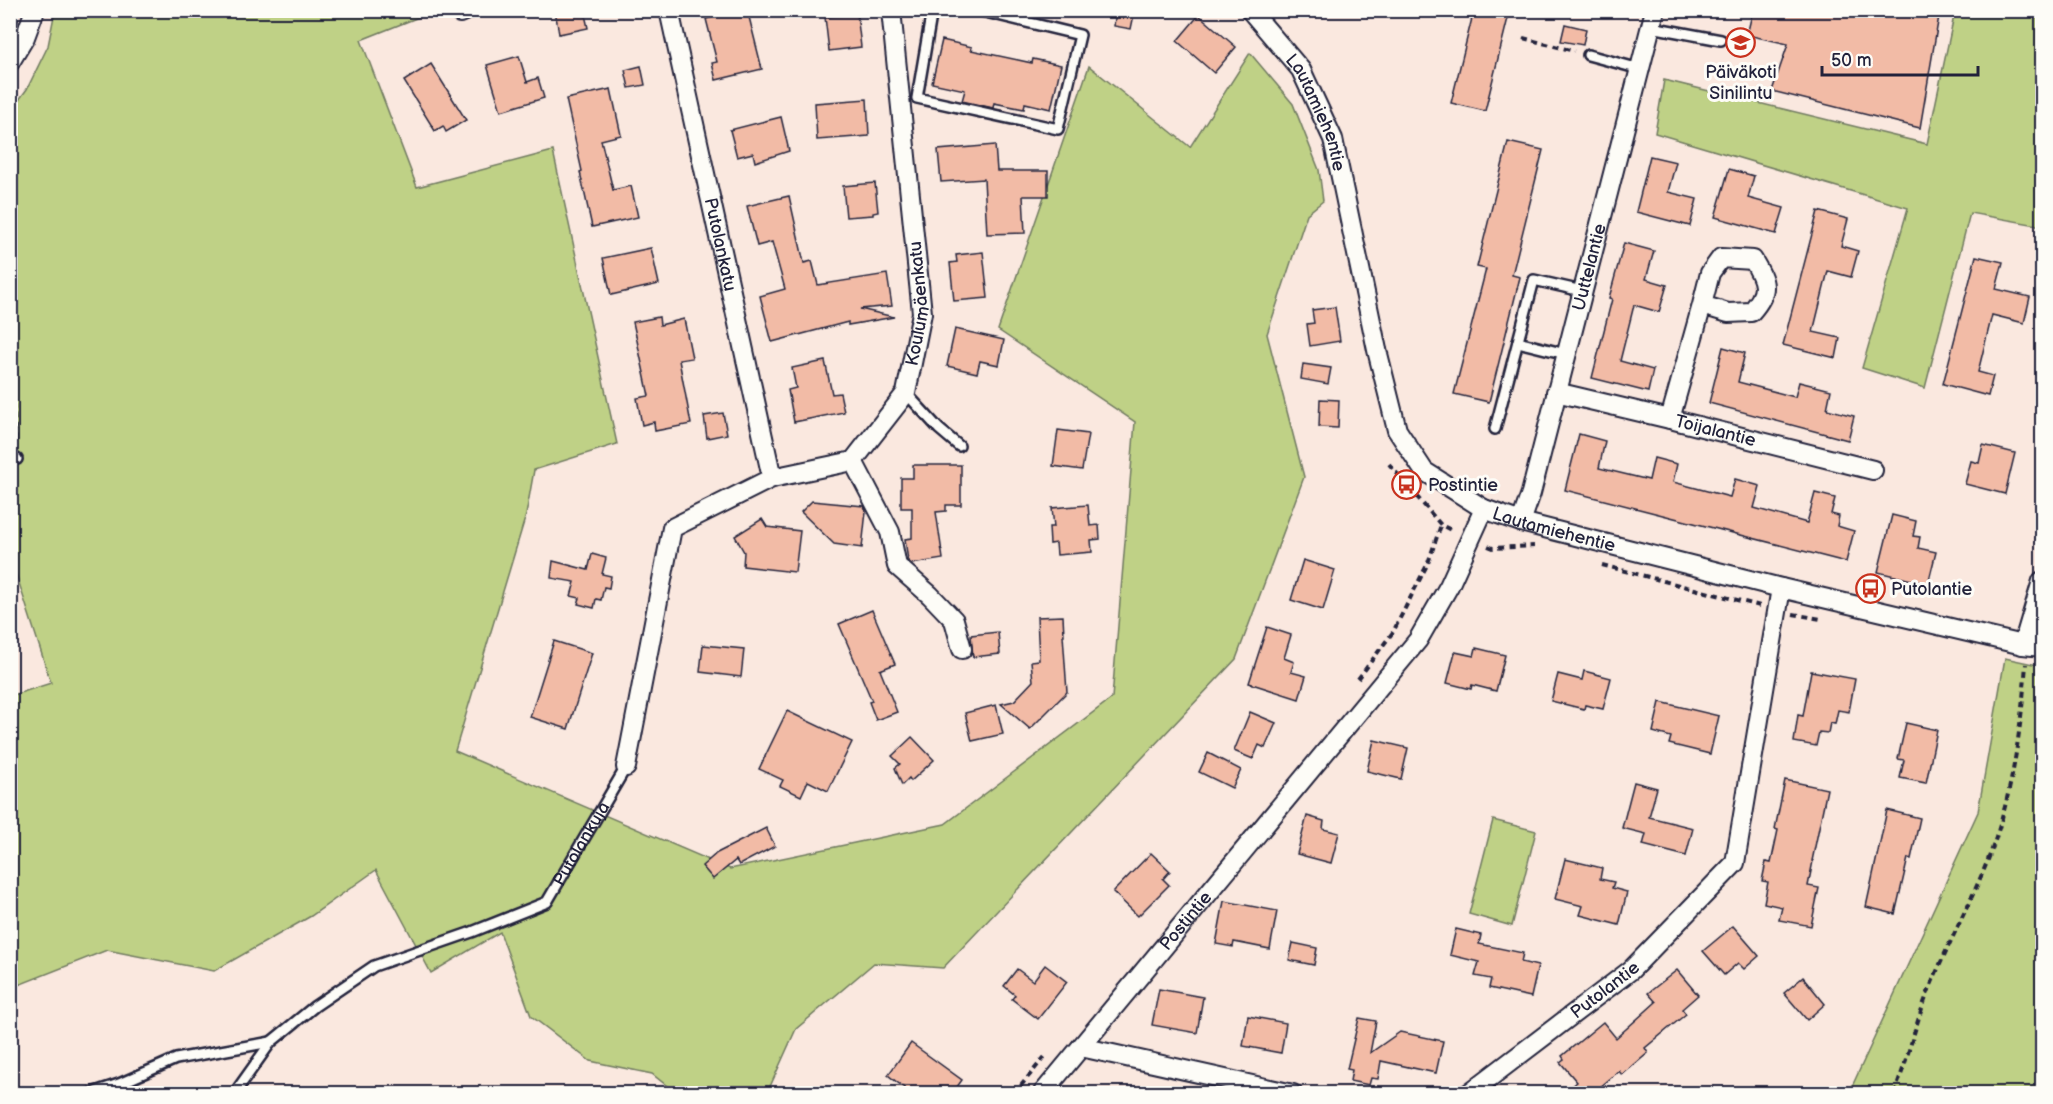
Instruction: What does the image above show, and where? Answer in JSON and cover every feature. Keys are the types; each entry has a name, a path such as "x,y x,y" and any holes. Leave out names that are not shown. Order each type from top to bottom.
{"street":[{"path":"10,62 25,37 35,10"},
{"name":"Putolankatu","path":"669,10 772,478"},
{"name":"Koulumäenkatu","path":"853,461 906,393 922,313 891,10"},
{"name":"Lautamiehentie","path":"1255,12 1301,70 1333,139 1377,350 1397,430 1424,471 1484,509 1521,522 2025,653 2043,647"},
{"name":"Uuttelantie","path":"1521,522 1531,493 1653,19"},
{"path":"1670,418 1702,305"},
{"name":"Toijalantie","path":"1556,392 1670,418 1873,471"},
{"path":"772,478 853,461 890,532 897,566 954,620 962,649"},
{"name":"Putolankuja","path":"626,767 672,528 772,478"},
{"name":"Postintie","path":"1042,1094 1418,640 1449,586 1484,509"},
{"path":"2025,653 2043,581"},
{"name":"Putolantie","path":"1468,1094 1631,970 1735,863 1781,588"},
{"path":"1081,1047 1293,1094"}],"lane":[{"path":"932,10 917,98 1058,129 1080,35 977,10"},
{"path":"1653,19 1721,40"},
{"path":"1588,55 1640,69"},
{"path":"1495,429 1534,280 1582,291"},
{"path":"1518,342 1566,354"},
{"path":"906,393 939,429 959,446"},
{"name":"Putolankuja","path":"234,1094 271,1042 315,1006 374,966 472,932 547,902 626,767"},
{"path":"89,1094 119,1084 176,1059 271,1042"}],"path":[{"path":"1523,38 1588,55"},
{"path":"10,341 14,460"},
{"path":"1352,687 1393,632 1428,563 1442,525 1389,464"},
{"path":"1894,1094 1905,1065 1917,1020 1990,853 2006,806 2023,702 2025,653"},
{"path":"1014,1094 1050,1050"}],"green space":[{"path":"55,11 434,11 361,40 417,187 553,151 617,444 534,470 526,515 455,751 730,869 945,824 1112,698 1135,422 998,330 1089,66 1190,147 1250,53 1293,104 1319,170 1323,201 1307,214 1267,334 1304,477 1236,659 943,968 874,963 796,1029 768,1091 762,1094 676,1093 652,1074 590,1061 531,1016 500,932 431,973 376,870 311,916 214,971 107,950 11,988 10,696 51,683 11,558 10,112 27,89 48,46"},
{"path":"1955,11 2042,11 2042,226 1970,213 1925,388 1862,368 1908,208 1655,133 1664,80 1927,144"},
{"path":"2005,658 2042,666 2042,1093 1849,1093 1978,812"},
{"path":"1493,820 1536,831 1512,926 1469,914"}],"building":[{"path":"555,10 584,10 588,28 559,34"},
{"path":"1116,10 1135,10 1131,29 1114,26"},
{"path":"1474,10 1510,10 1485,111 1451,103"},
{"path":"1753,10 1940,10 1920,128 1772,91 1788,44 1747,35"},
{"path":"733,12 734,16 748,13 762,69 716,80 712,63 717,62 706,19"},
{"path":"857,14 861,47 829,51 825,17"},
{"path":"1199,15 1236,47 1214,73 1177,41"},
{"path":"1565,24 1586,29 1583,45 1561,41"},
{"path":"942,40 972,47 971,50 1032,63 1033,59 1061,65 1051,109 1025,103 1024,109 994,103 993,108 962,101 965,90 932,83"},
{"path":"519,56 527,82 538,78 544,98 501,111 487,65"},
{"path":"431,64 466,120 446,132 443,126 435,131 404,81"},
{"path":"641,66 645,85 629,88 625,70"},
{"path":"611,89 621,135 601,140 613,190 631,186 638,217 592,227 566,99"},
{"path":"867,99 869,136 817,140 815,103"},
{"path":"781,117 789,151 755,162 753,153 737,157 730,130"},
{"path":"1508,142 1543,150 1512,275 1520,277 1489,402 1454,394 1486,269 1477,267"},
{"path":"995,145 997,171 1048,171 1048,196 1023,196 1025,233 987,234 984,179 941,182 938,150"},
{"path":"1650,156 1676,162 1668,192 1697,199 1690,226 1636,212"},
{"path":"1729,169 1754,176 1748,198 1784,208 1776,234 1715,217"},
{"path":"875,183 878,212 873,215 846,217 843,186"},
{"path":"789,196 804,263 812,261 818,285 887,274 892,306 860,309 894,317 848,325 848,322 772,342 760,296 785,289 772,242 757,246 747,206"},
{"path":"1818,211 1848,219 1841,246 1858,251 1851,277 1828,271 1813,332 1840,338 1836,358 1783,345"},
{"path":"1624,243 1654,251 1646,279 1667,285 1659,312 1634,305 1620,361 1653,370 1648,392 1592,378 1612,299 1609,298"},
{"path":"651,248 659,284 611,295 603,258"},
{"path":"983,252 988,298 954,301 950,263 957,262 956,255"},
{"path":"1976,256 2003,262 1996,289 2030,297 2024,323 1992,315 1978,372 1993,376 1988,396 1943,384"},
{"path":"1335,307 1340,341 1310,346 1307,324 1314,323 1312,310"},
{"path":"659,317 660,325 684,319 692,358 679,360 691,424 655,431 654,422 642,425 637,398 649,396 633,322"},
{"path":"955,329 1004,340 999,365 980,361 977,373 947,366"},
{"path":"1723,347 1745,353 1738,382 1795,397 1799,382 1831,390 1827,409 1854,416 1848,440 1709,403"},
{"path":"825,361 832,394 840,393 844,412 794,422 788,390 796,388 792,368"},
{"path":"1303,364 1331,368 1328,384 1301,379"},
{"path":"1320,399 1339,400 1338,428 1319,427"},
{"path":"723,413 727,434 707,438 704,416"},
{"path":"1058,430 1088,434 1082,470 1053,466"},
{"path":"1579,434 1605,441 1599,468 1649,480 1654,458 1677,464 1673,482 1730,497 1735,479 1760,486 1754,508 1807,523 1815,493 1835,498 1831,514 1839,516 1837,526 1854,531 1846,562 1565,490"},
{"path":"1983,445 2015,453 2005,494 1965,484 1971,461 1979,463"},
{"path":"913,465 961,465 961,505 946,505 946,511 936,512 943,559 912,564 908,561 905,539 912,538 912,508 901,508 901,478 913,478"},
{"path":"812,501 864,506 866,511 862,548 834,544 801,512"},
{"path":"1088,505 1090,526 1099,525 1100,539 1091,540 1092,552 1057,555 1056,543 1050,544 1049,527 1054,527 1052,508"},
{"path":"1892,515 1916,521 1913,536 1920,537 1918,548 1936,552 1928,584 1878,572"},
{"path":"762,519 767,527 800,531 795,572 743,566 744,552 735,536"},
{"path":"592,554 606,558 602,574 611,576 609,588 604,587 601,600 596,599 594,608 578,604 580,598 571,596 575,582 551,578 553,561 588,570"},
{"path":"1303,560 1335,570 1323,610 1291,600"},
{"path":"872,610 895,664 880,670 897,712 876,720 869,702 872,701 839,624"},
{"path":"1063,616 1067,692 1030,729 1001,704 1014,701 1033,681 1031,661 1039,660 1037,617"},
{"path":"1267,627 1291,635 1284,658 1294,662 1291,672 1306,676 1299,699 1249,683"},
{"path":"998,632 1000,654 973,657 971,635"},
{"path":"554,641 592,653 568,729 530,717"},
{"path":"703,645 744,649 741,677 700,672"},
{"path":"1476,648 1505,655 1496,691 1472,685 1471,689 1447,683 1455,652 1474,656"},
{"path":"1584,671 1611,678 1603,709 1585,705 1584,709 1551,701 1558,674 1582,680"},
{"path":"1811,671 1855,679 1849,712 1838,710 1835,724 1830,723 1828,733 1819,732 1816,746 1794,742 1798,715 1803,716"},
{"path":"1660,702 1719,716 1710,754 1669,744 1671,737 1653,732"},
{"path":"996,705 1003,734 972,741 965,713"},
{"path":"787,711 852,742 828,791 808,781 801,796 780,786 783,780 759,769"},
{"path":"1250,712 1276,723 1265,748 1259,745 1253,759 1234,751"},
{"path":"1906,723 1937,730 1926,783 1900,778 1904,760 1898,759"},
{"path":"912,737 934,760 911,781 909,778 902,785 895,768 900,764 892,756"},
{"path":"1374,740 1408,748 1401,779 1367,771"},
{"path":"1208,753 1241,770 1232,788 1199,772"},
{"path":"1785,780 1827,789 1808,886 1819,888 1811,926 1779,920 1782,907 1764,903 1768,882 1762,881 1766,862 1771,863"},
{"path":"1634,782 1657,788 1649,817 1693,828 1686,856 1643,845 1646,834 1622,828"},
{"path":"1887,810 1920,818 1895,914 1866,907"},
{"path":"1307,816 1324,821 1323,829 1339,833 1331,863 1297,854"},
{"path":"766,828 775,846 739,865 736,860 713,879 702,866 717,853"},
{"path":"1151,853 1170,871 1163,879 1169,885 1138,916 1113,892"},
{"path":"1565,859 1602,868 1600,879 1614,882 1612,888 1627,892 1619,925 1580,915 1583,906 1555,899"},
{"path":"1224,901 1277,911 1270,949 1234,942 1233,947 1216,944"},
{"path":"1733,926 1759,956 1744,969 1738,963 1724,975 1703,951"},
{"path":"1456,929 1481,935 1479,944 1523,953 1521,962 1538,966 1531,997 1489,988 1491,979 1475,976 1479,962 1450,955"},
{"path":"1293,943 1317,948 1314,965 1289,960"},
{"path":"1045,965 1067,982 1038,1019 1012,999 1015,995 1004,986 1017,969 1033,981"},
{"path":"1677,970 1698,995 1682,1009 1686,1014 1645,1048 1648,1053 1622,1075 1619,1071 1592,1094 1563,1094 1577,1082 1560,1062 1564,1059 1562,1056 1603,1022 1616,1038 1656,1002 1648,993"},
{"path":"1803,977 1825,1004 1807,1020 1784,993"},
{"path":"1159,989 1203,997 1197,1033 1152,1025"},
{"path":"1248,1016 1286,1023 1281,1053 1243,1046"},
{"path":"1359,1018 1376,1021 1370,1053 1400,1032 1443,1041 1436,1073 1381,1061 1378,1079 1371,1078 1369,1085 1350,1081 1352,1070 1347,1069"},
{"path":"911,1043 962,1080 952,1094 912,1094 888,1075"}],"place":[{"name":"Päiväkoti Sinilintu","path":"1741,43"},
{"name":"Postintie","path":"1407,485"},
{"name":"Putolantie","path":"1870,589"}]}
